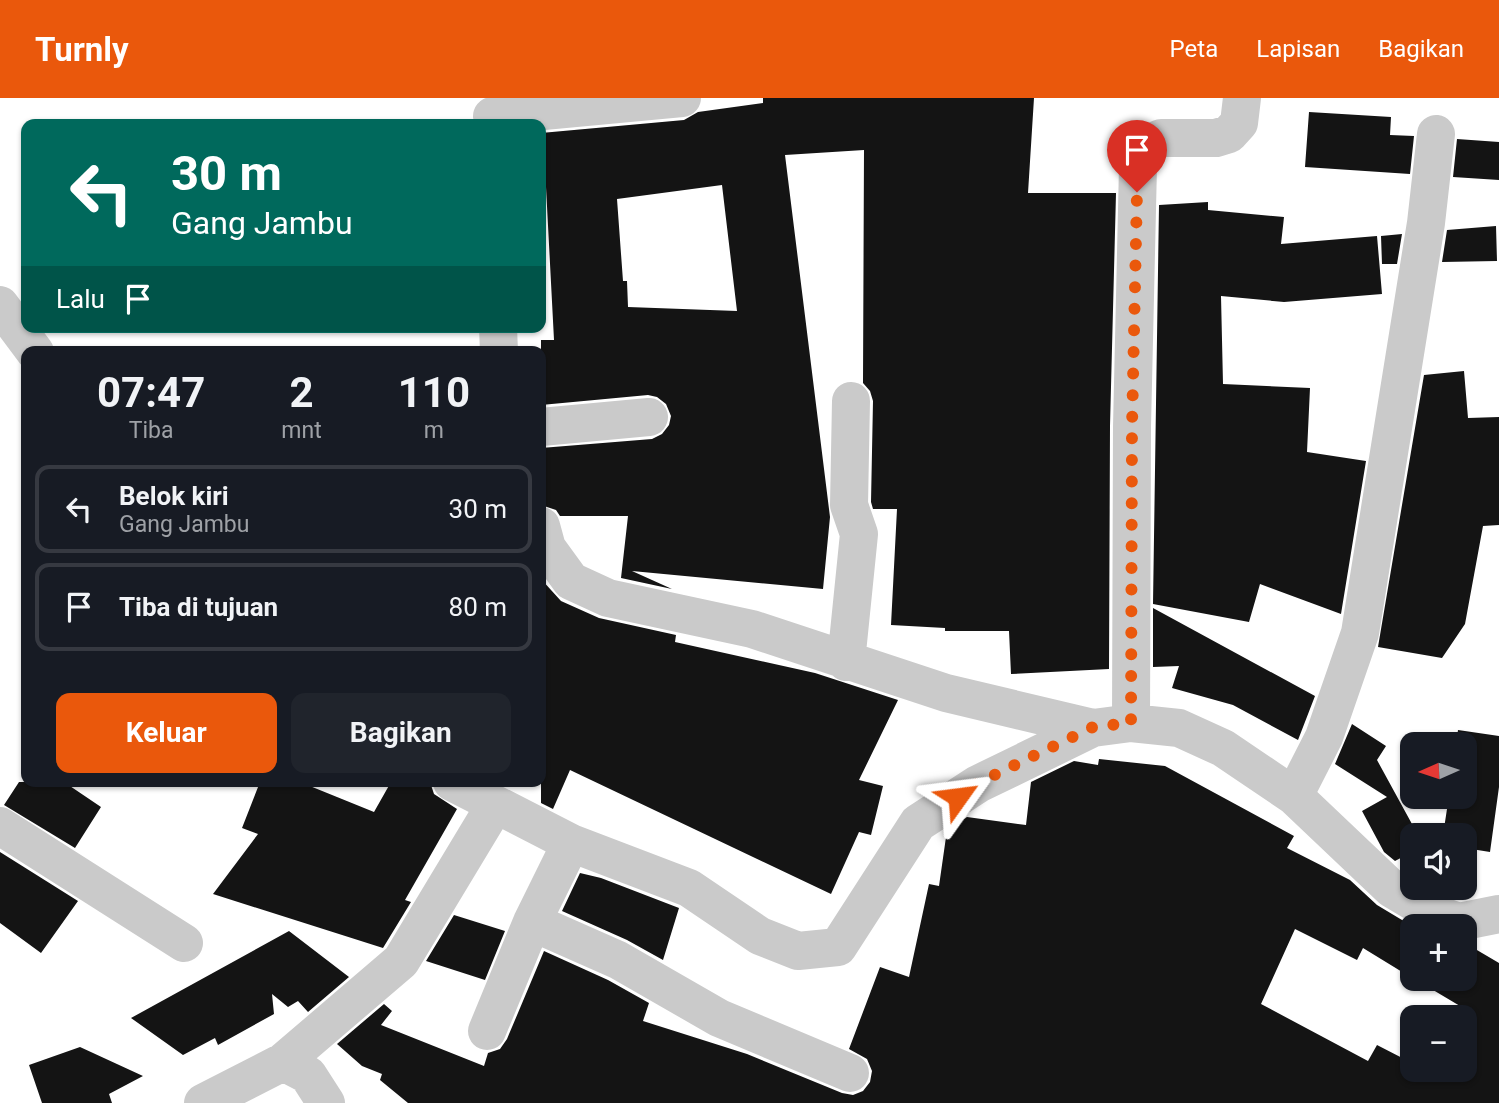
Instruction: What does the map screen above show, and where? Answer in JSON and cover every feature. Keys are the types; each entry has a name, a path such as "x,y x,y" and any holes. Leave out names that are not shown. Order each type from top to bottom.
{"street":[{"path":"492,113 682,98"},
{"path":"1131,723 1132,427 1138,166 1144,146 1161,138 1216,138 1229,134 1239,123 1241,98"},
{"path":"1294,796 1324,737 1360,633 1426,223 1436,134"},
{"path":"0,305 31,346"},
{"path":"846,662 859,534 849,505 851,401"},
{"path":"546,427 649,417"},
{"path":"546,544 571,581 608,598 752,629 946,693 1093,727 1131,723 1179,728 1223,748 1294,796 1392,889 1429,911 1459,922 1499,914"},
{"path":"461,787 572,843 688,888 760,936 798,951 838,947 918,823 978,783 1093,727"},
{"path":"203,1103 283,1062 401,961 495,805"},
{"path":"0,826 184,943"},
{"path":"487,1031 532,922 572,843"},
{"path":"532,922 618,960 719,1018 850,1073"},
{"path":"283,1062 308,1074 327,1103"}],"building":[{"path":"763,98 1034,98 1028,193 1116,193 1110,426 1109,669 1011,674 1009,631 945,631 945,628 891,625 897,509 873,509 871,502 873,401 870,391 863,383 864,150 785,155 830,517 823,589 632,571 672,589 621,578 628,516 560,516 556,510 546,507 546,448 652,439 662,434 669,425 671,416 666,404 657,397 648,395 546,405 546,346 541,346 541,340 554,340 546,133 684,120 698,112 763,103","holes":["722,185 737,311 628,307 627,281 623,281 617,199"]},
{"path":"1309,112 1391,117 1390,135 1414,136 1410,174 1305,167"},
{"path":"1457,139 1499,142 1499,180 1453,177"},
{"path":"1208,202 1208,210 1284,217 1281,244 1377,236 1382,294 1284,302 1221,296 1223,384 1310,388 1307,452 1366,461 1341,614 1260,584 1249,622 1153,604 1159,205"},
{"path":"1496,226 1497,261 1442,262 1447,230"},
{"path":"1402,234 1397,264 1382,264 1381,236"},
{"path":"1464,371 1468,418 1499,417 1499,525 1483,526 1465,624 1442,658 1378,647 1424,375"},
{"path":"546,584 561,601 599,618 676,635 675,642 815,673 898,700 859,780 883,786 871,835 859,832 831,894 570,770 553,809 541,803 541,787 546,787"},
{"path":"1153,608 1315,696 1298,740 1233,705 1172,688 1179,666 1153,667"},
{"path":"1352,724 1386,746 1377,760 1400,802 1400,809 1404,809 1411,823 1400,823 1400,858 1395,861 1384,852 1362,811 1387,797 1335,764"},
{"path":"1477,733 1499,736 1499,787 1490,852 1477,850 1477,823 1445,823 1447,809 1477,809"},
{"path":"1099,759 1165,766 1294,836 1287,848 1350,880 1377,905 1400,919 1400,971 1363,948 1357,960 1295,929 1261,1004 1368,1061 1377,1045 1400,1057 1400,1082 1477,1082 1477,1005 1458,1005 1435,991 1477,991 1477,950 1499,963 1499,1103 408,1103 380,1080 382,1074 362,1066 337,1044 384,1004 392,1011 381,1025 484,1066 488,1053 500,1049 507,1039 544,951 608,980 649,1003 643,1021 747,1054 842,1093 853,1095 863,1091 870,1082 872,1071 867,1059 849,1049 880,967 909,977 929,884 939,886 947,830 967,817 1026,825 1031,782 1074,761 1098,765"},
{"path":"21,782 21,787 71,787 101,807 75,848 4,805"},
{"path":"258,787 312,787 374,812 388,787 432,787 434,794 457,809 405,900 411,902 383,948 213,894 258,834 242,828"},
{"path":"0,852 78,901 41,953 0,923"},
{"path":"580,873 601,878 679,908 663,960 627,940 562,911"},
{"path":"454,915 505,931 485,980 426,961"},
{"path":"289,931 349,977 308,1012 298,1001 288,1007 272,994 274,1014 218,1045 215,1038 183,1055 131,1018"},
{"path":"80,1047 143,1076 109,1094 112,1103 42,1103 29,1065"}],"route":[{"path":"958,797 978,783 1093,727 1131,723 1132,427 1137,192"}]}
